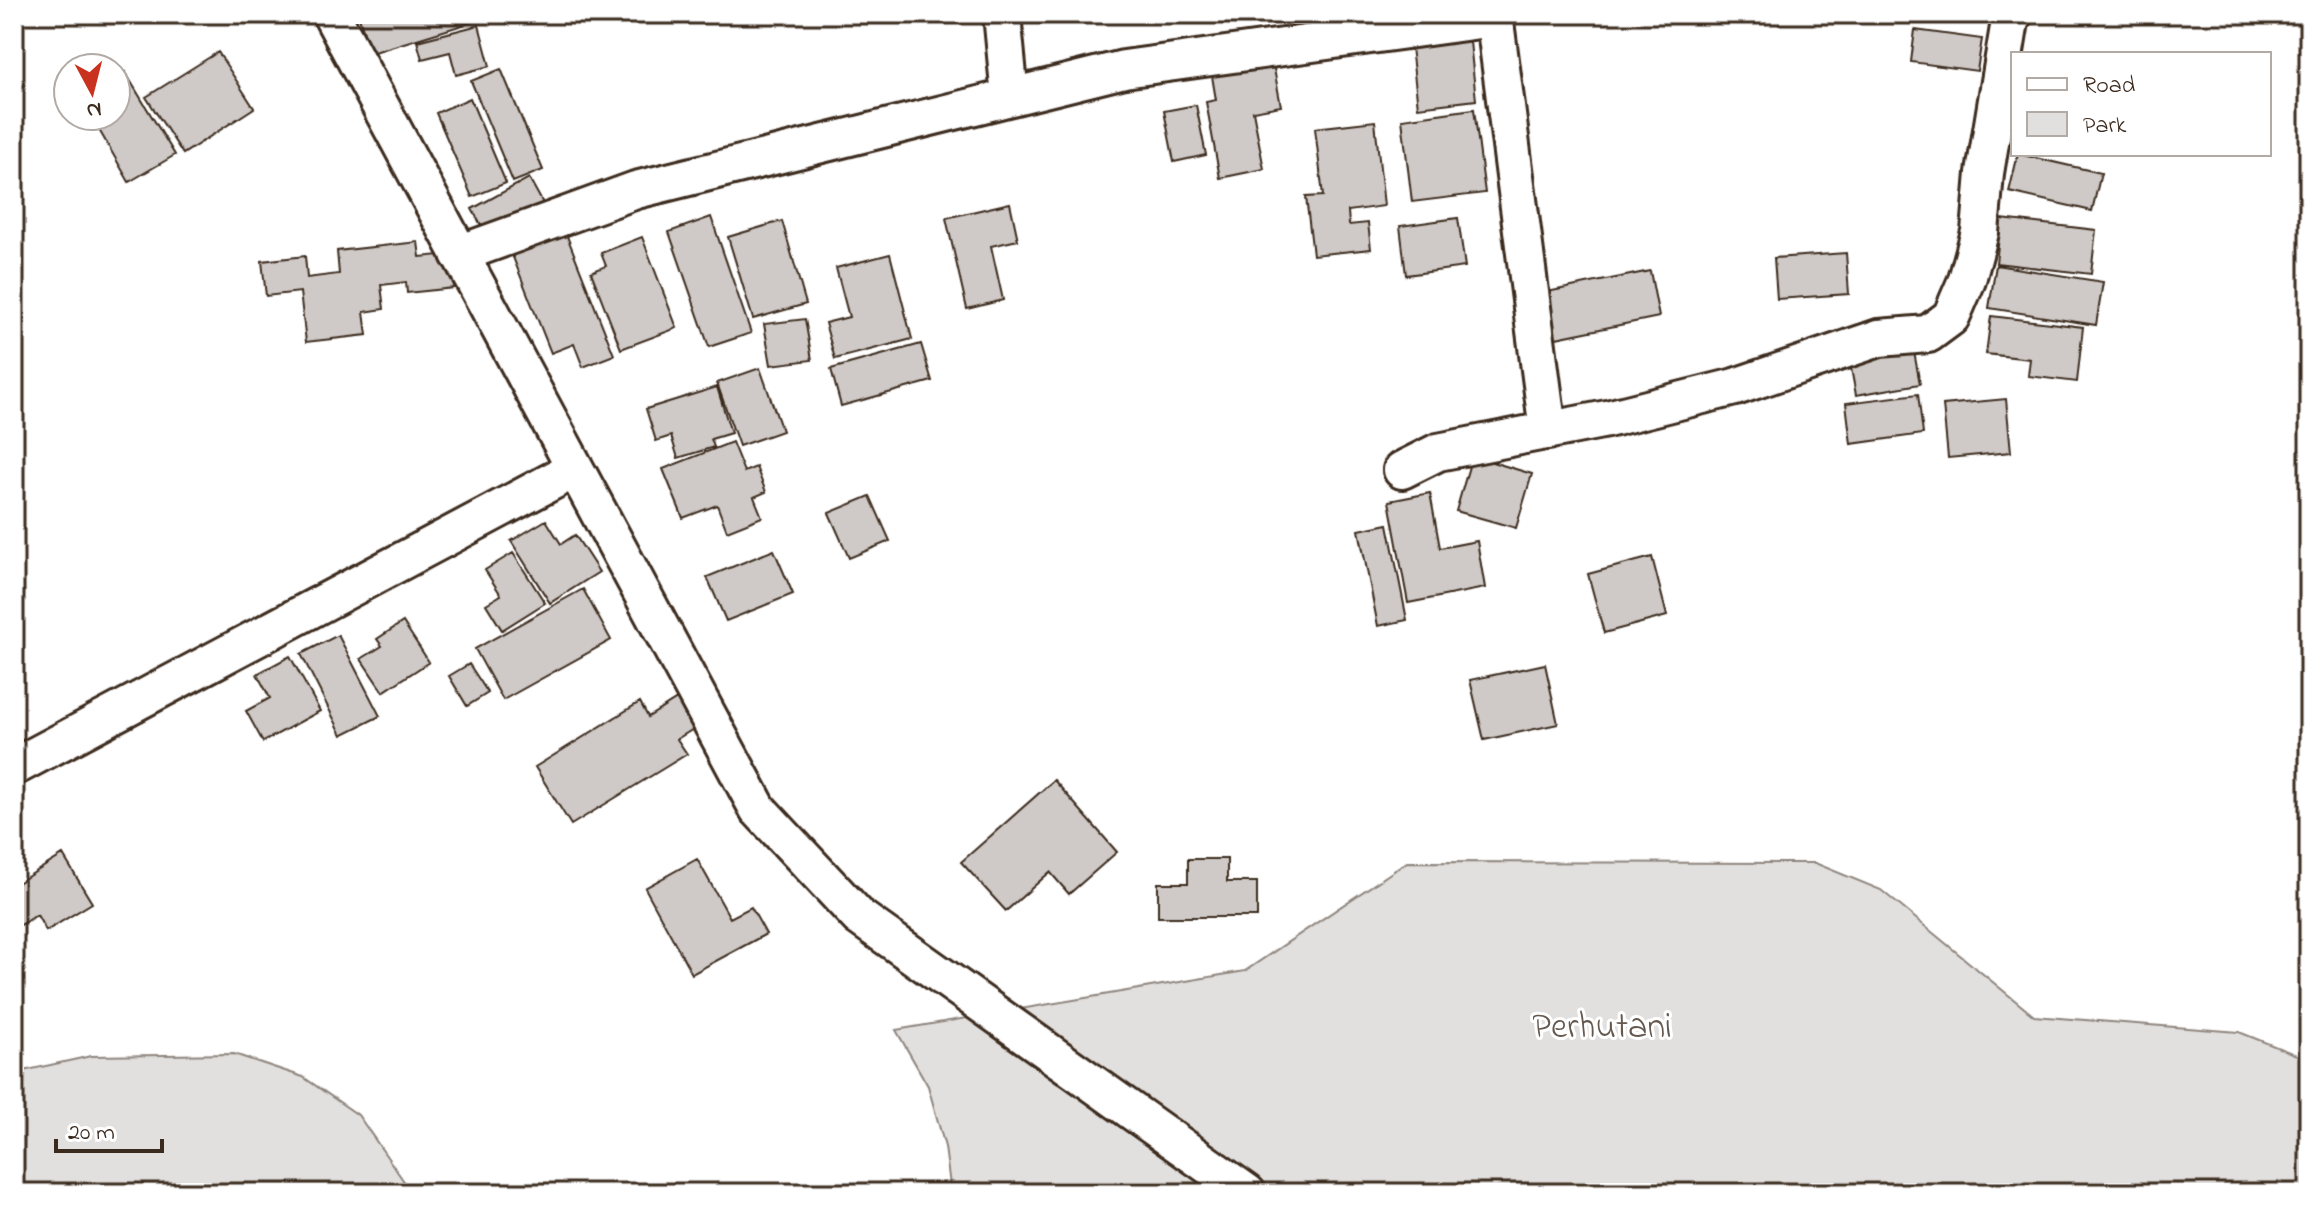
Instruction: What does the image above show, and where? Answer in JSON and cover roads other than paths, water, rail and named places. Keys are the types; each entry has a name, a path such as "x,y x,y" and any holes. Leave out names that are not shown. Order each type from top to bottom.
{"street":[{"path":"331,14 758,809 859,917 1247,1193"},
{"path":"1002,14 1010,97"},
{"path":"1402,470 1438,452 1548,431 1735,387 1879,338 1928,334 1951,317 1967,280 1980,232 1987,159 2010,21 2014,14"},
{"path":"459,254 636,190 1124,69 1494,16 1548,431"},
{"path":"14,767 575,469"}],"park label":[{"name":"Perhutani","path":"1602,1028"}]}
